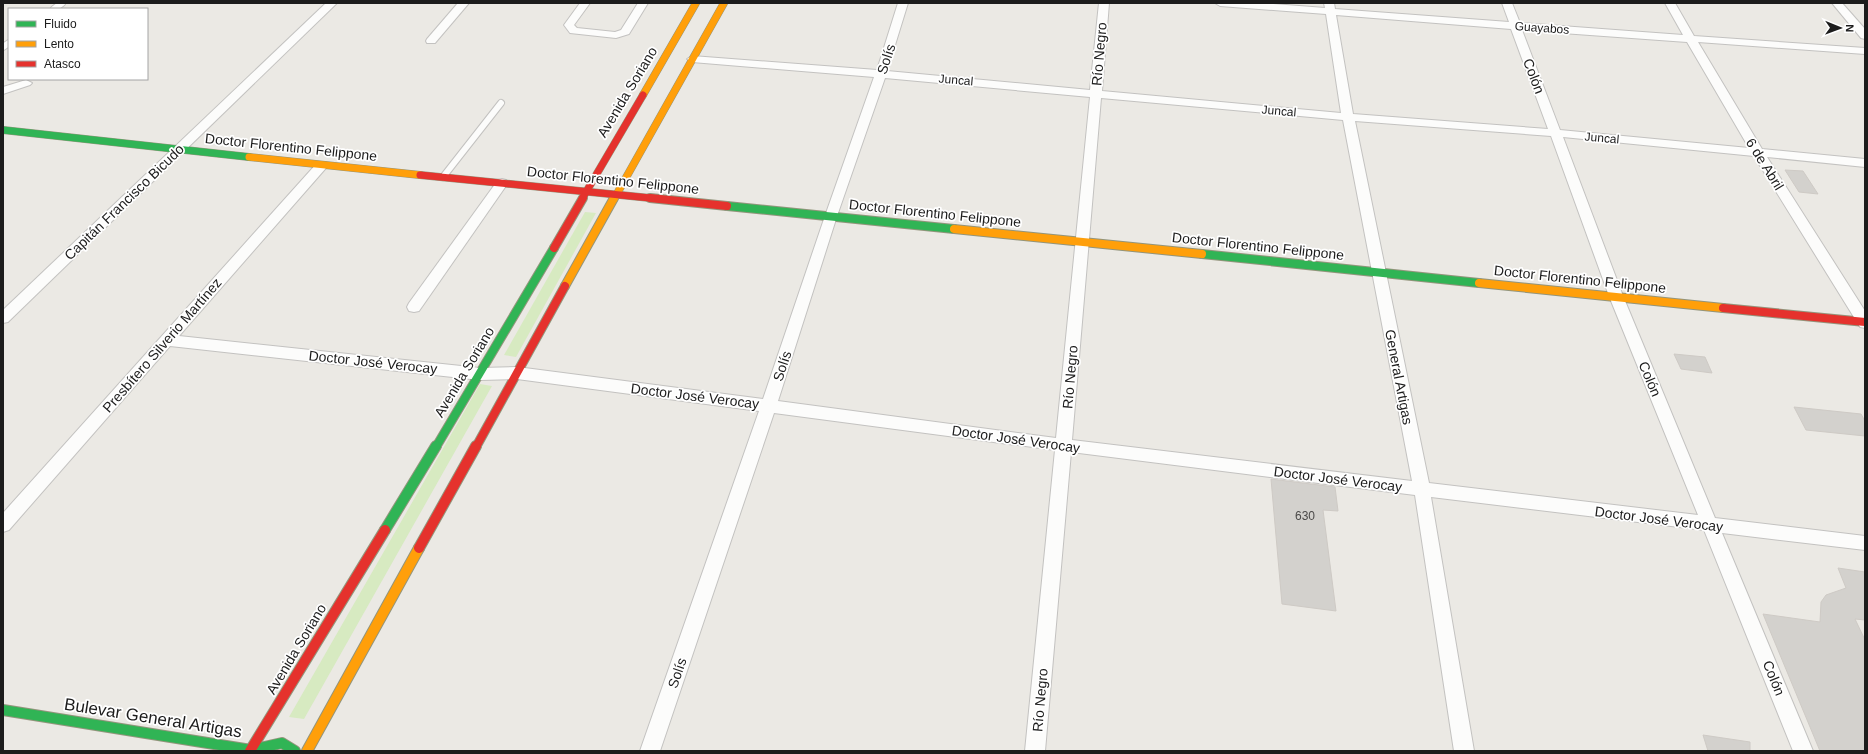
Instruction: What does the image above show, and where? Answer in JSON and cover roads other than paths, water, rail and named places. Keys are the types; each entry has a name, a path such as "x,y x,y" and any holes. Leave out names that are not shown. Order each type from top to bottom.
{"street":[{"name":"Capitán Francisco Bicudo","path":"3,318 332,3"},
{"path":"431,41 464,3"},
{"path":"585,3 569,25 574,32 616,35 625,32 643,3"},
{"name":"Avenida Soriano","path":"250,751 480,374 696,3"},
{"path":"307,751 615,194 724,3"},
{"name":"Solís","path":"650,751 769,405 831,216 881,74 903,3"},
{"name":"Río Negro","path":"1035,751 1104,3"},
{"name":"Guayabos","path":"1220,3 1330,8 1515,26 1865,51"},
{"name":"Colón","path":"1506,3 1616,296 1803,751"},
{"name":"6 de Abril","path":"1670,3 1758,153 1865,322"},
{"path":"1837,3 1865,36"},
{"name":"General Artigas","path":"1330,8 1348,117 1422,490 1464,751"},
{"name":"Juncal","path":"692,59 1096,93 1865,163"},
{"path":"3,91 26,83"},
{"name":"Doctor Florentino Felippone","path":"3,130 322,165 1865,322"},
{"name":"Presbítero Silverio Martínez","path":"3,525 322,165"},
{"path":"414,307 502,183"},
{"name":"Doctor José Verocay","path":"167,340 480,374 517,373 1064,445 1865,543"},
{"name":"Bulevar General Artigas","path":"3,710 250,751 282,743 295,751"}],"lane":[{"path":"443,177 501,102"}]}
